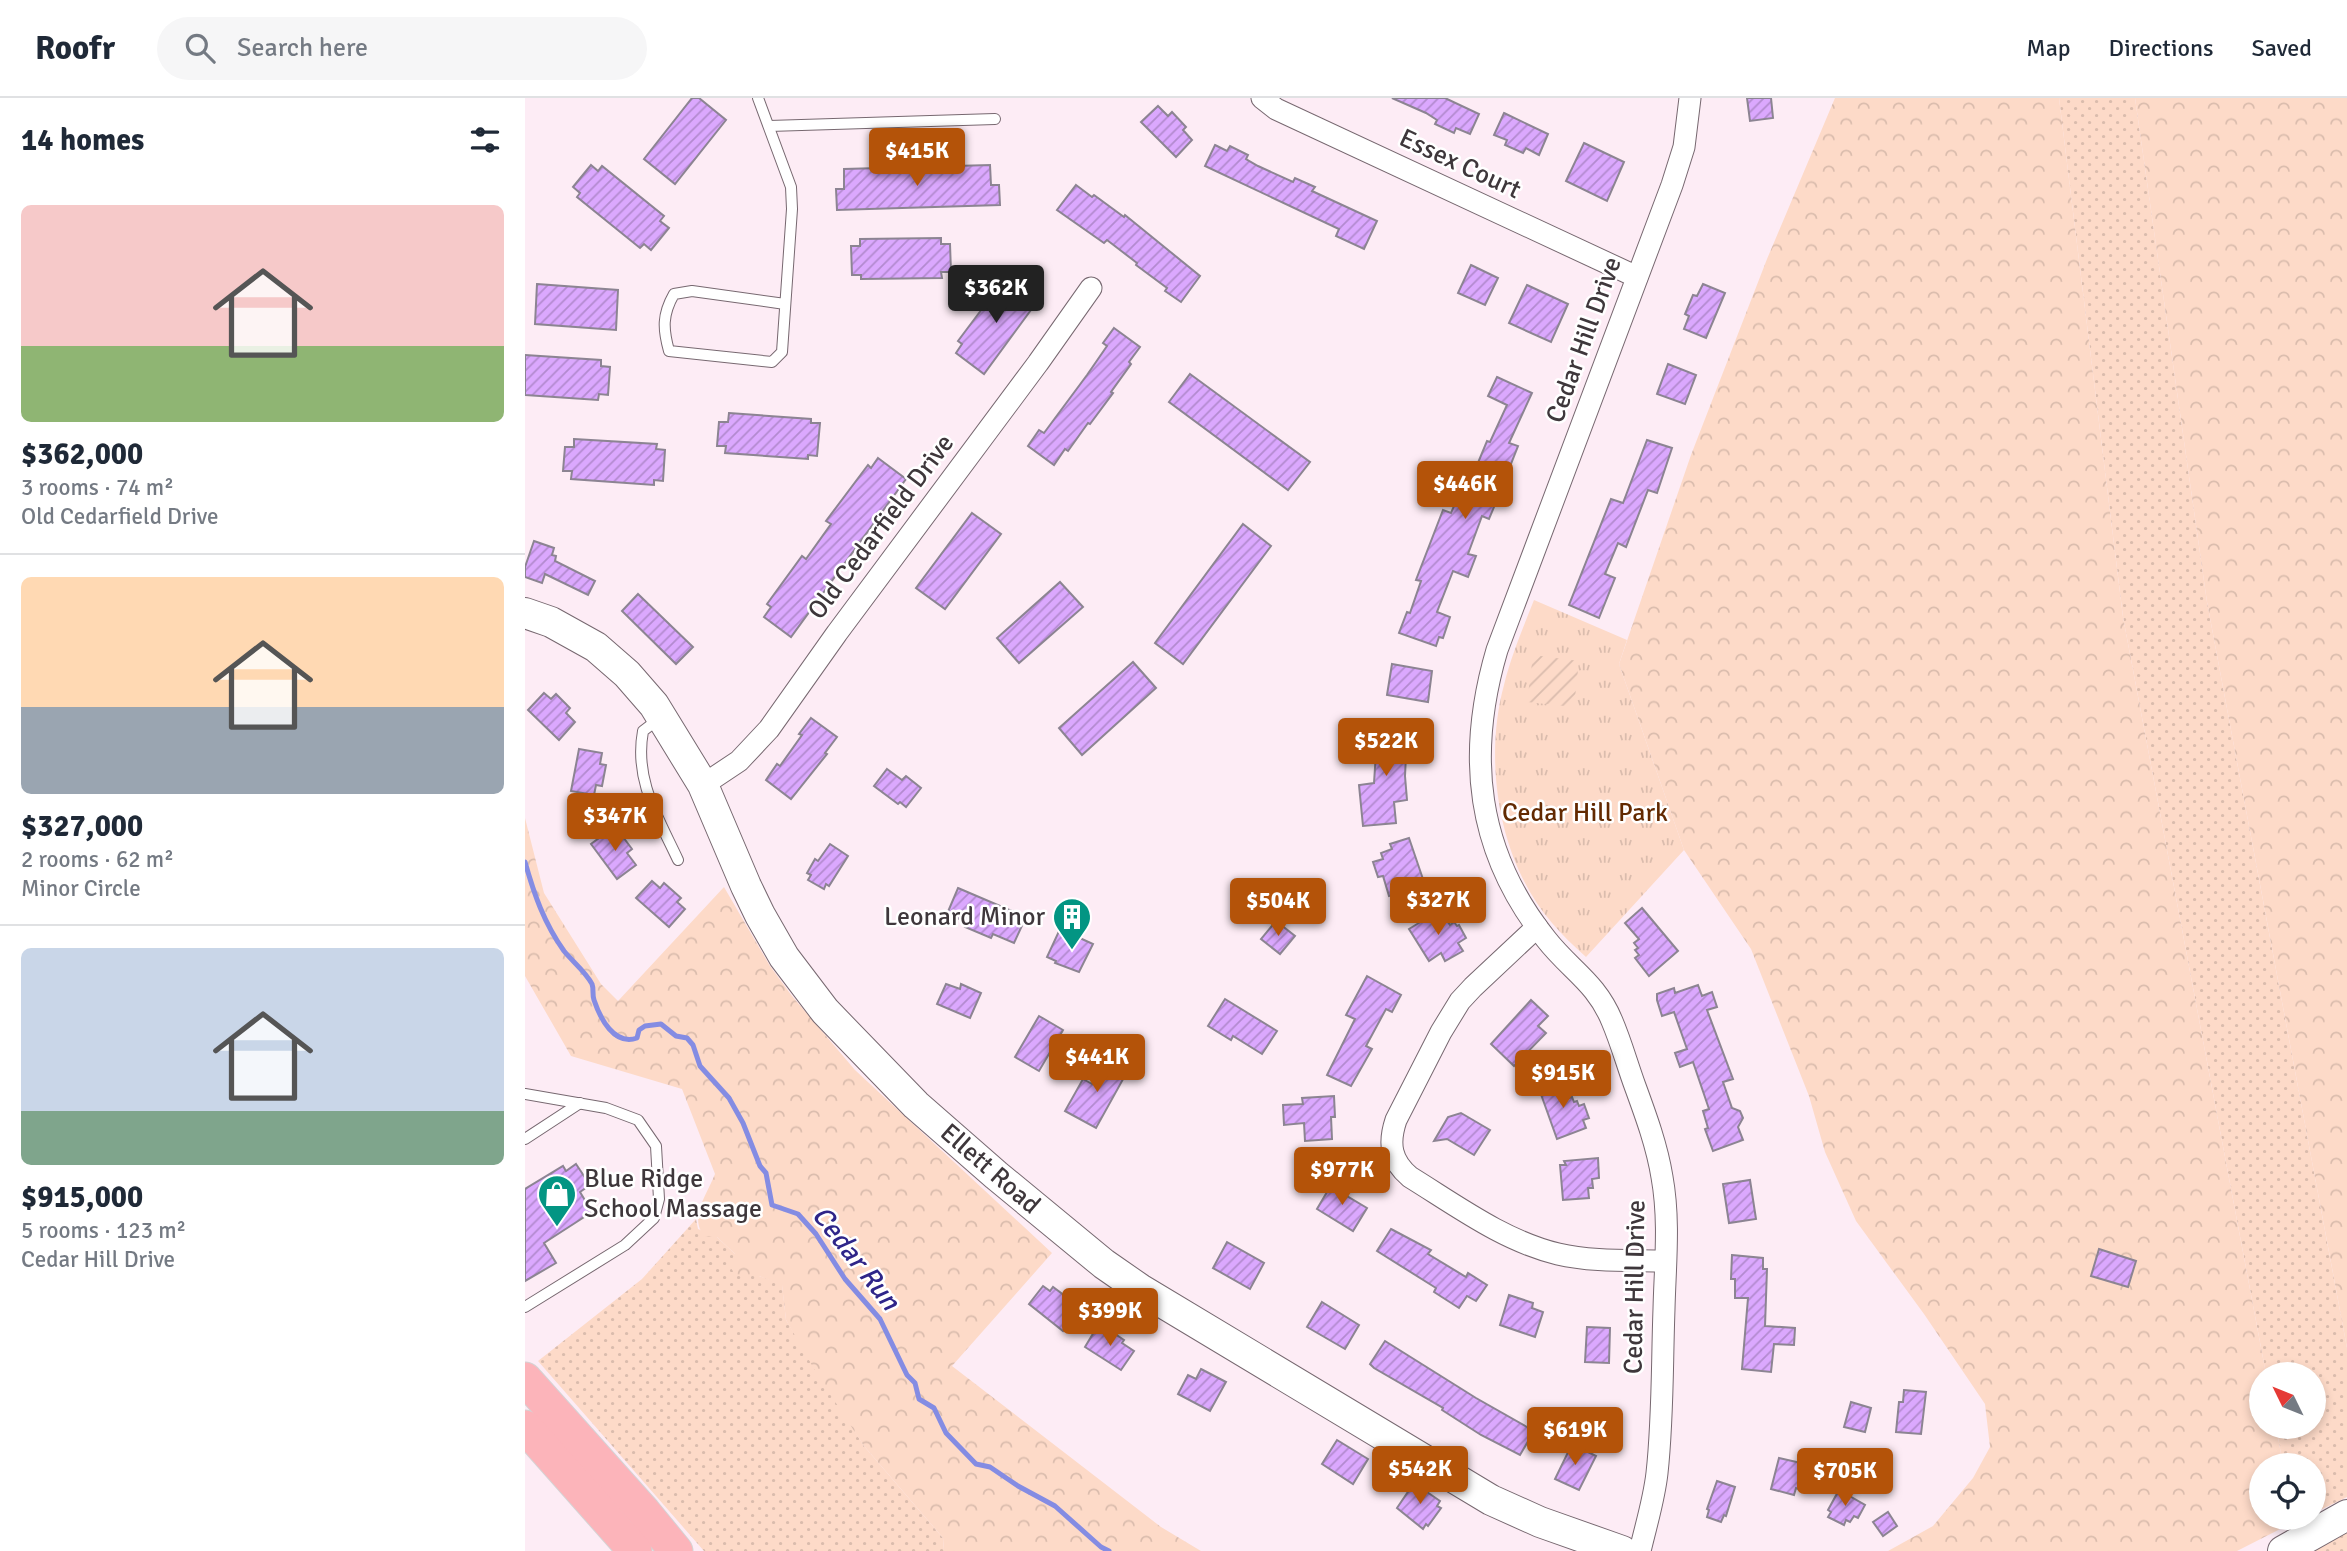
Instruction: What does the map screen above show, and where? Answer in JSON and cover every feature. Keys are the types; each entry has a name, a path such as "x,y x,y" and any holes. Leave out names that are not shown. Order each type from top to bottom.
{"main road":[{"path":"525,1379 645,1512 676,1551"},
{"path":"525,1427 635,1551"}],"street":[{"name":"Essex Court","path":"1262,98 1288,115 1637,277"},
{"name":"Cedar Hill Drive","path":"1640,1551 1652,1504 1658,1462 1667,1221 1662,1176 1654,1140 1606,1008 1591,985 1548,942 1509,884 1500,864 1488,825 1481,774 1482,715 1497,650 1679,167 1687,127 1689,98"},
{"name":"Old Cedarfield Drive","path":"703,785 739,761 769,729 1091,288"},
{"name":"Ellett Road","path":"525,613 551,622 596,647 637,684 662,716 703,785 759,915 784,957 818,1003 916,1105 1077,1244 1140,1289 1492,1500 1540,1522 1622,1551"},
{"path":"1537,927 1473,987 1450,1016 1396,1121 1391,1134 1394,1158 1410,1177 1527,1245 1567,1256 1665,1261"},
{"path":"2283,1551 2347,1515"}],"lane":[{"path":"758,98 791,187 792,209 782,352 772,362 669,351 663,329 668,304 674,294 692,291 785,304"},
{"path":"769,126 995,119"},
{"path":"662,716 643,731 641,763 645,788 678,860"},
{"path":"525,1094 606,1108 638,1120 656,1146 659,1199 654,1218 625,1245 525,1307"},
{"path":"525,1139 580,1103"}],"green space":[{"path":"1835,98 2059,98 2123,617 2264,1362 2249,1362 2249,1439 2278,1439 2281,1453 2249,1453 2249,1530 2278,1530 2237,1551 1888,1551 1933,1526 1973,1478 1990,1447 1985,1404 1856,1221 1825,1152 1809,1096 1751,949 1684,850 1619,664 1691,455 1767,259"},
{"path":"2059,98 2135,98 2207,602 2347,1348 2347,1497 2326,1507 2326,1453 2281,1453 2278,1439 2326,1439 2326,1362 2264,1362 2123,617"},
{"path":"2135,98 2347,98 2347,1348 2207,602"},
{"name":"Cedar Hill Park","path":"1534,600 1627,640 1619,664 1684,850 1586,957 1556,927 1534,898 1519,871 1500,810 1495,746 1498,715 1510,663"},
{"path":"1533,655 1579,661 1574,707 1527,702"},
{"path":"525,818 544,893 601,984 618,1001 724,887 770,966 855,1070 1052,1253 952,1366 1161,1527 1201,1551 944,1551 943,1538 864,1446 817,1374 786,1320 782,1285 759,1276 736,1276 729,1265 735,1254 717,1237 705,1237 700,1230 698,1222 701,1206 715,1174 682,1089 571,1056 525,976"},
{"path":"696,1219 698,1229 717,1237 735,1254 736,1276 759,1276 782,1284 786,1320 864,1446 943,1538 944,1551 704,1551 538,1361 642,1279"},
{"path":"2347,1523 2347,1551 2302,1551"}],"building":[{"path":"692,98 699,98 726,120 675,184 644,159"},
{"path":"1392,98 1445,98 1479,114 1470,134 1456,128 1454,133 1435,124 1437,120 1426,113"},
{"path":"1747,98 1771,98 1773,118 1750,121"},
{"path":"1158,106 1168,116 1172,112 1186,127 1183,130 1192,140 1176,157 1141,122"},
{"path":"1504,113 1548,134 1539,155 1526,148 1523,153 1505,145 1507,140 1494,135"},
{"path":"1584,143 1624,162 1607,201 1566,181"},
{"path":"1215,145 1227,151 1230,146 1248,155 1246,159 1258,166 1293,182 1295,178 1315,187 1312,191 1377,221 1364,249 1336,236 1339,229 1205,166"},
{"path":"591,165 598,171 602,166 664,216 660,221 669,228 651,250 644,244 640,248 577,197 580,193 573,187"},
{"path":"990,165 991,185 999,185 1000,205 837,210 836,189 844,189 844,169"},
{"path":"1076,185 1124,217 1125,215 1200,276 1181,302 1107,240 1104,243 1057,210"},
{"path":"941,238 941,244 950,244 951,272 941,272 942,278 861,279 861,275 852,275 851,246 860,246 860,239"},
{"path":"1471,265 1498,278 1485,305 1458,293"},
{"path":"1011,279 1039,299 984,374 956,353 962,344 958,341 1000,285 1004,287"},
{"path":"537,284 618,290 616,330 535,324"},
{"path":"1703,284 1725,293 1706,338 1684,329 1689,316 1685,314 1693,295 1697,296"},
{"path":"1527,285 1568,304 1551,342 1509,323"},
{"path":"1114,328 1140,347 1111,392 1113,393 1054,465 1028,446 1039,430 1044,433 1087,375 1107,346 1103,343"},
{"path":"525,355 601,360 601,366 610,367 608,395 599,394 598,400 525,395"},
{"path":"1668,364 1696,375 1685,404 1657,394"},
{"path":"1190,374 1310,462 1288,490 1169,402"},
{"path":"1497,377 1532,393 1509,443 1518,446 1494,507 1489,519 1482,516 1468,554 1476,556 1468,577 1453,571 1437,612 1450,617 1443,638 1439,637 1436,646 1399,633 1407,612 1410,613 1421,581 1416,580 1443,510 1451,513 1463,485 1468,487 1487,441 1490,442 1507,405 1488,396"},
{"path":"729,413 811,419 811,423 820,423 817,456 808,455 808,459 725,453 726,446 717,446 719,422 728,422"},
{"path":"574,439 657,444 656,449 665,450 663,481 654,480 654,485 571,479 572,471 563,471 565,447 574,447"},
{"path":"1647,440 1672,448 1657,493 1648,490 1626,547 1618,543 1605,574 1615,578 1599,618 1569,605 1611,499 1623,503"},
{"path":"878,458 906,479 791,637 764,617 771,607 767,604 802,556 806,559 831,524 826,521 868,465 871,468"},
{"path":"972,513 1001,534 945,609 916,588"},
{"path":"1243,524 1271,546 1183,664 1155,643"},
{"path":"534,541 554,548 552,555 556,556 555,561 595,581 588,595 545,574 542,583 525,577 525,567"},
{"path":"1060,582 1083,607 1019,663 997,638"},
{"path":"638,594 693,647 676,664 622,611"},
{"path":"1133,662 1156,688 1082,755 1059,728"},
{"path":"1392,664 1432,671 1428,702 1387,695"},
{"path":"544,693 551,699 556,694 570,708 566,713 575,722 559,740 528,710"},
{"path":"811,718 837,737 791,799 766,780 777,764 780,766"},
{"path":"1378,722 1395,723 1394,734 1407,735 1407,800 1394,802 1396,823 1363,826 1359,785 1374,783"},
{"path":"579,749 602,753 600,764 606,765 602,786 596,785 594,795 571,791"},
{"path":"887,769 902,780 906,776 921,788 906,807 874,786"},
{"path":"610,830 615,837 620,833 632,849 627,853 636,865 617,879 591,844"},
{"path":"1409,838 1425,885 1389,896 1383,876 1378,877 1373,862 1383,859 1381,853 1392,849 1390,844"},
{"path":"830,844 848,856 829,886 826,884 824,889 808,880 811,875 807,873 815,859 818,861"},
{"path":"652,881 660,888 664,883 681,898 677,902 685,909 669,927 636,898"},
{"path":"958,888 1026,917 1014,943 993,934 991,938 965,927 967,922 947,914"},
{"path":"1642,908 1678,951 1649,976 1635,958 1639,955 1634,943 1639,939 1625,923"},
{"path":"1440,910 1450,925 1454,922 1459,925 1466,938 1458,943 1463,951 1445,961 1441,953 1429,961 1409,929"},
{"path":"1276,921 1295,936 1280,954 1261,939"},
{"name":"Leonard Minor","path":"1060,929 1093,944 1079,972 1047,957"},
{"path":"1367,976 1401,995 1392,1012 1386,1009 1366,1046 1372,1049 1351,1086 1327,1075 1355,1019 1346,1015"},
{"path":"946,984 960,989 961,984 981,993 970,1018 937,1004"},
{"path":"1698,985 1702,996 1712,992 1717,1007 1707,1010 1733,1079 1723,1082 1732,1108 1740,1111 1743,1118 1738,1127 1743,1140 1713,1151 1705,1129 1708,1128 1703,1111 1709,1109 1693,1062 1680,1067 1675,1053 1687,1049 1674,1012 1662,1016 1657,1000 1657,994 1674,988 1675,993"},
{"path":"1225,999 1277,1031 1262,1054 1233,1036 1231,1040 1208,1026"},
{"path":"1531,1000 1548,1016 1538,1026 1546,1033 1514,1066 1491,1044"},
{"path":"1039,1016 1063,1030 1039,1071 1015,1057"},
{"path":"1106,1058 1127,1072 1096,1128 1065,1111 1083,1079 1092,1084"},
{"path":"1559,1079 1566,1099 1572,1097 1579,1106 1584,1104 1589,1118 1583,1120 1586,1128 1557,1139 1538,1086"},
{"path":"1334,1096 1332,1139 1305,1141 1304,1123 1284,1125 1283,1105 1303,1104 1302,1098"},
{"path":"1461,1113 1490,1130 1474,1155 1447,1139 1434,1141 1448,1117"},
{"path":"1598,1158 1599,1178 1592,1179 1593,1188 1588,1188 1589,1198 1563,1200 1560,1165 1566,1165 1564,1161"},
{"path":"576,1164 590,1185 580,1192 592,1212 544,1243 556,1263 525,1281 525,1189 563,1166 566,1171"},
{"path":"1750,1180 1756,1219 1729,1223 1723,1184"},
{"path":"1333,1182 1349,1192 1347,1196 1367,1208 1353,1231 1317,1209"},
{"path":"1391,1229 1431,1250 1428,1254 1466,1277 1468,1273 1487,1285 1476,1301 1467,1296 1459,1308 1434,1292 1436,1288 1377,1251"},
{"path":"1227,1242 1264,1263 1250,1289 1213,1268"},
{"path":"2099,1249 2136,1261 2128,1287 2091,1276"},
{"path":"1732,1255 1763,1258 1763,1269 1767,1269 1765,1326 1795,1328 1794,1345 1774,1344 1771,1372 1742,1369 1748,1298 1735,1298 1735,1279 1731,1279"},
{"path":"1043,1286 1050,1291 1053,1287 1069,1299 1066,1303 1077,1313 1063,1331 1029,1304"},
{"path":"1509,1295 1533,1303 1532,1308 1543,1312 1535,1337 1500,1325"},
{"path":"1322,1302 1359,1325 1345,1349 1307,1327"},
{"path":"1097,1327 1104,1332 1106,1328 1124,1340 1122,1343 1134,1351 1121,1370 1085,1347"},
{"path":"1587,1327 1610,1328 1609,1363 1585,1362"},
{"path":"1385,1341 1534,1431 1520,1455 1481,1435 1442,1410 1443,1408 1374,1368 1370,1364"},
{"path":"1201,1369 1226,1382 1210,1411 1178,1394 1188,1375 1196,1379"},
{"path":"1904,1390 1926,1392 1921,1434 1896,1432 1899,1402 1903,1402"},
{"path":"1851,1402 1871,1408 1865,1432 1844,1427"},
{"path":"1337,1440 1368,1459 1353,1484 1322,1464"},
{"path":"1572,1444 1596,1456 1579,1490 1555,1479"},
{"path":"1779,1458 1801,1463 1799,1471 1805,1472 1801,1490 1796,1488 1794,1495 1771,1489"},
{"path":"1717,1481 1735,1487 1726,1516 1724,1515 1721,1522 1707,1517 1707,1509"},
{"path":"1414,1483 1440,1501 1437,1506 1441,1508 1423,1529 1397,1508"},
{"path":"1839,1490 1865,1505 1858,1518 1854,1516 1850,1522 1846,1520 1844,1525 1828,1517 1831,1512 1828,1510"},
{"path":"1888,1512 1897,1526 1883,1536 1873,1522"}],"waterway":[{"name":"Cedar Run","path":"525,862 545,919 564,951 592,984 594,1000 609,1029 621,1038 629,1039 637,1038 639,1030 645,1026 661,1024 676,1036 687,1038 693,1045 700,1066 729,1098 743,1123 760,1166 766,1173 772,1205 798,1214 816,1234 845,1279 880,1319 907,1375 915,1383 919,1399 934,1408 946,1433 976,1464 990,1467 1055,1506 1109,1551"}],"place":[{"name":"Leonard Minor","path":"1072,951"},
{"name":"Blue Ridge School Massage","path":"557,1228"}]}
